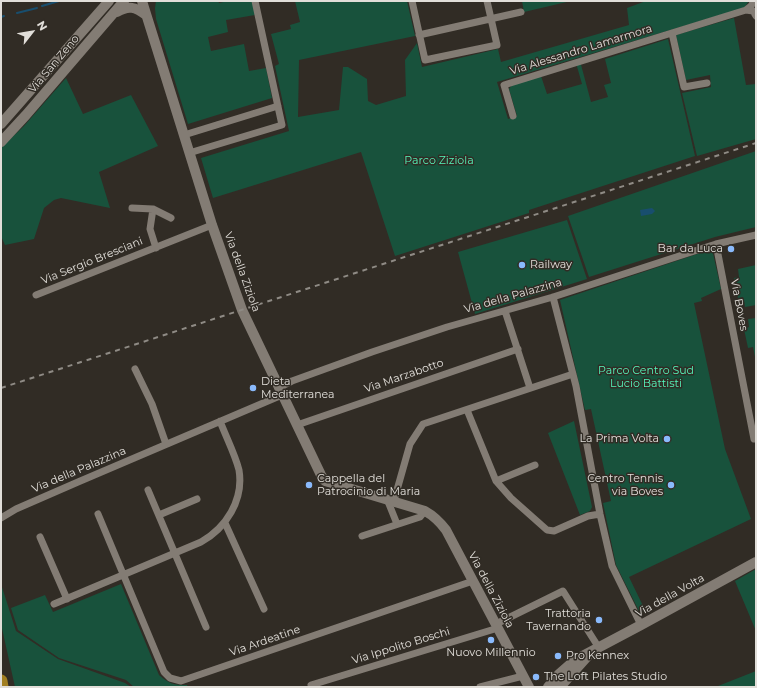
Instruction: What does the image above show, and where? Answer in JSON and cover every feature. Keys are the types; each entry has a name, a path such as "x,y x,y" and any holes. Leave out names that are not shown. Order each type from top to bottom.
{"highway":[{"path":"1,681 2,687"}],"street":[{"name":"Via San Zeno","path":"1,124 109,1"},
{"name":"Via San Zeno","path":"1,142 26,116 124,1"},
{"name":"Via della Ziziola","path":"142,1 212,225 242,310 321,475 325,481 390,498 432,514 446,530 529,687"},
{"path":"190,153 282,125 256,1"},
{"path":"412,1 425,60 497,45 487,1"},
{"path":"746,10 754,1"},
{"path":"112,15 123,8 130,6 137,8 146,15"},
{"path":"746,10 753,11 756,16"},
{"name":"Via Alessandro Lamarmora","path":"513,116 504,85 746,10"},
{"path":"419,35 521,12"},
{"path":"672,33 684,87 707,83"},
{"path":"184,135 278,106"},
{"path":"132,208 153,209 171,218"},
{"name":"Via Sergio Bresciani","path":"153,209 150,229 156,248"},
{"name":"Via Sergio Bresciani","path":"36,295 212,225"},
{"name":"Via della Palazzina","path":"1,518 16,509 220,421 280,391 292,381 447,327 553,297 716,244 756,235"},
{"name":"Via Boves","path":"716,244 746,403 754,439 756,438"},
{"path":"553,297 573,374 600,514 612,566 641,625"},
{"path":"505,311 530,388"},
{"name":"Via Marzabotto","path":"297,425 518,349"},
{"path":"135,369 152,404 166,444"},
{"path":"397,524 390,498 401,477 410,444 423,424 573,374"},
{"path":"467,410 486,460 496,481 511,498 547,530 554,531 588,516 600,514"},
{"path":"54,604 124,575 211,536 225,523 233,509 240,483 236,461 220,421"},
{"path":"496,481 535,465"},
{"path":"148,490 206,627"},
{"path":"159,515 197,499"},
{"path":"362,536 420,517 425,511"},
{"name":"Via Ardeatine","path":"98,514 164,672 170,678 180,681 473,581"},
{"path":"225,523 264,609"},
{"path":"40,537 67,599"},
{"name":"Via della Volta","path":"548,687 558,674 570,663 756,562"},
{"name":"Via Ippolito Boschi","path":"311,685 497,626 563,591 596,649"},
{"name":"Via della Volta","path":"560,687 579,665 596,649"},
{"path":"480,687 523,676"}],"green space":[{"path":"156,1 218,1 219,3 228,1 252,1 255,15 226,20 228,32 208,37 211,51 244,44 249,71 266,68 272,98 188,124 156,19"},
{"name":"Parco Ziziola","path":"295,1 407,1 415,36 299,60 298,117 339,110 343,67 348,67 367,79 368,101 376,105 406,96 405,60 417,43 422,67 498,49 501,62 629,25 627,8 646,1 749,1 744,8 497,82 508,119 517,116 509,89 512,85 541,76 547,94 582,84 576,63 580,61 591,102 608,97 604,85 611,83 605,59 668,39 695,156 529,210 529,213 395,256 361,152 213,198 201,158 289,131 275,66 279,64 271,34 291,29 290,25 300,22"},
{"path":"522,1 571,1 524,12"},
{"path":"734,18 746,85 756,84 756,139 697,156 682,93 711,87 710,75 686,80 676,35"},
{"path":"66,78 83,114 131,95 158,146 99,172 110,208 61,198 54,200 44,208 34,239 5,245 1,236 1,148 24,126"},
{"path":"756,151 756,227 715,237 589,277 568,216"},
{"name":"Railway","path":"567,220 587,279 475,314 458,252"},
{"name":"Parco Centro Sud Lucio Battisti","path":"712,249 721,289 701,298 702,301 694,303 725,449 751,519 629,577 645,610 640,613 616,565 603,503 611,501 591,409 585,410 560,300"},
{"path":"756,265 756,305 745,307 743,297 738,298 734,278 739,277 738,269"},
{"path":"756,318 755,357 753,347 748,348 744,329 749,327 748,319"},
{"path":"574,421 592,507 590,511 580,515 548,433"},
{"path":"756,569 756,631 735,581"},
{"path":"1,584 16,631 58,659 125,683 131,687 15,687 1,624"},
{"path":"121,584 159,675 169,682 187,685 188,687 134,687 126,680 59,658 18,630 11,608 45,595 53,612"},
{"path":"756,671 756,687 718,687 718,686"}],"water":[{"path":"652,208 655,211 652,214 641,216 640,210"}],"waterway":[{"path":"42,6 59,1"},
{"path":"17,13 37,8"}],"railway":[{"path":"1,388 756,143"}],"place":[{"name":"Bar da Luca","path":"731,249"},
{"name":"Railway","path":"522,265"},
{"name":"Dieta Mediterranea","path":"253,388"},
{"name":"La Prima Volta","path":"667,439"},
{"name":"Cappella del Patrocinio di Maria","path":"309,485"},
{"name":"Centro Tennis via Boves","path":"671,485"},
{"name":"Trattoria Tavernando","path":"599,620"},
{"name":"Nuovo Millennio","path":"491,640"},
{"name":"Pro Kennex","path":"558,656"},
{"name":"The Loft Pilates Studio","path":"536,677"}]}
